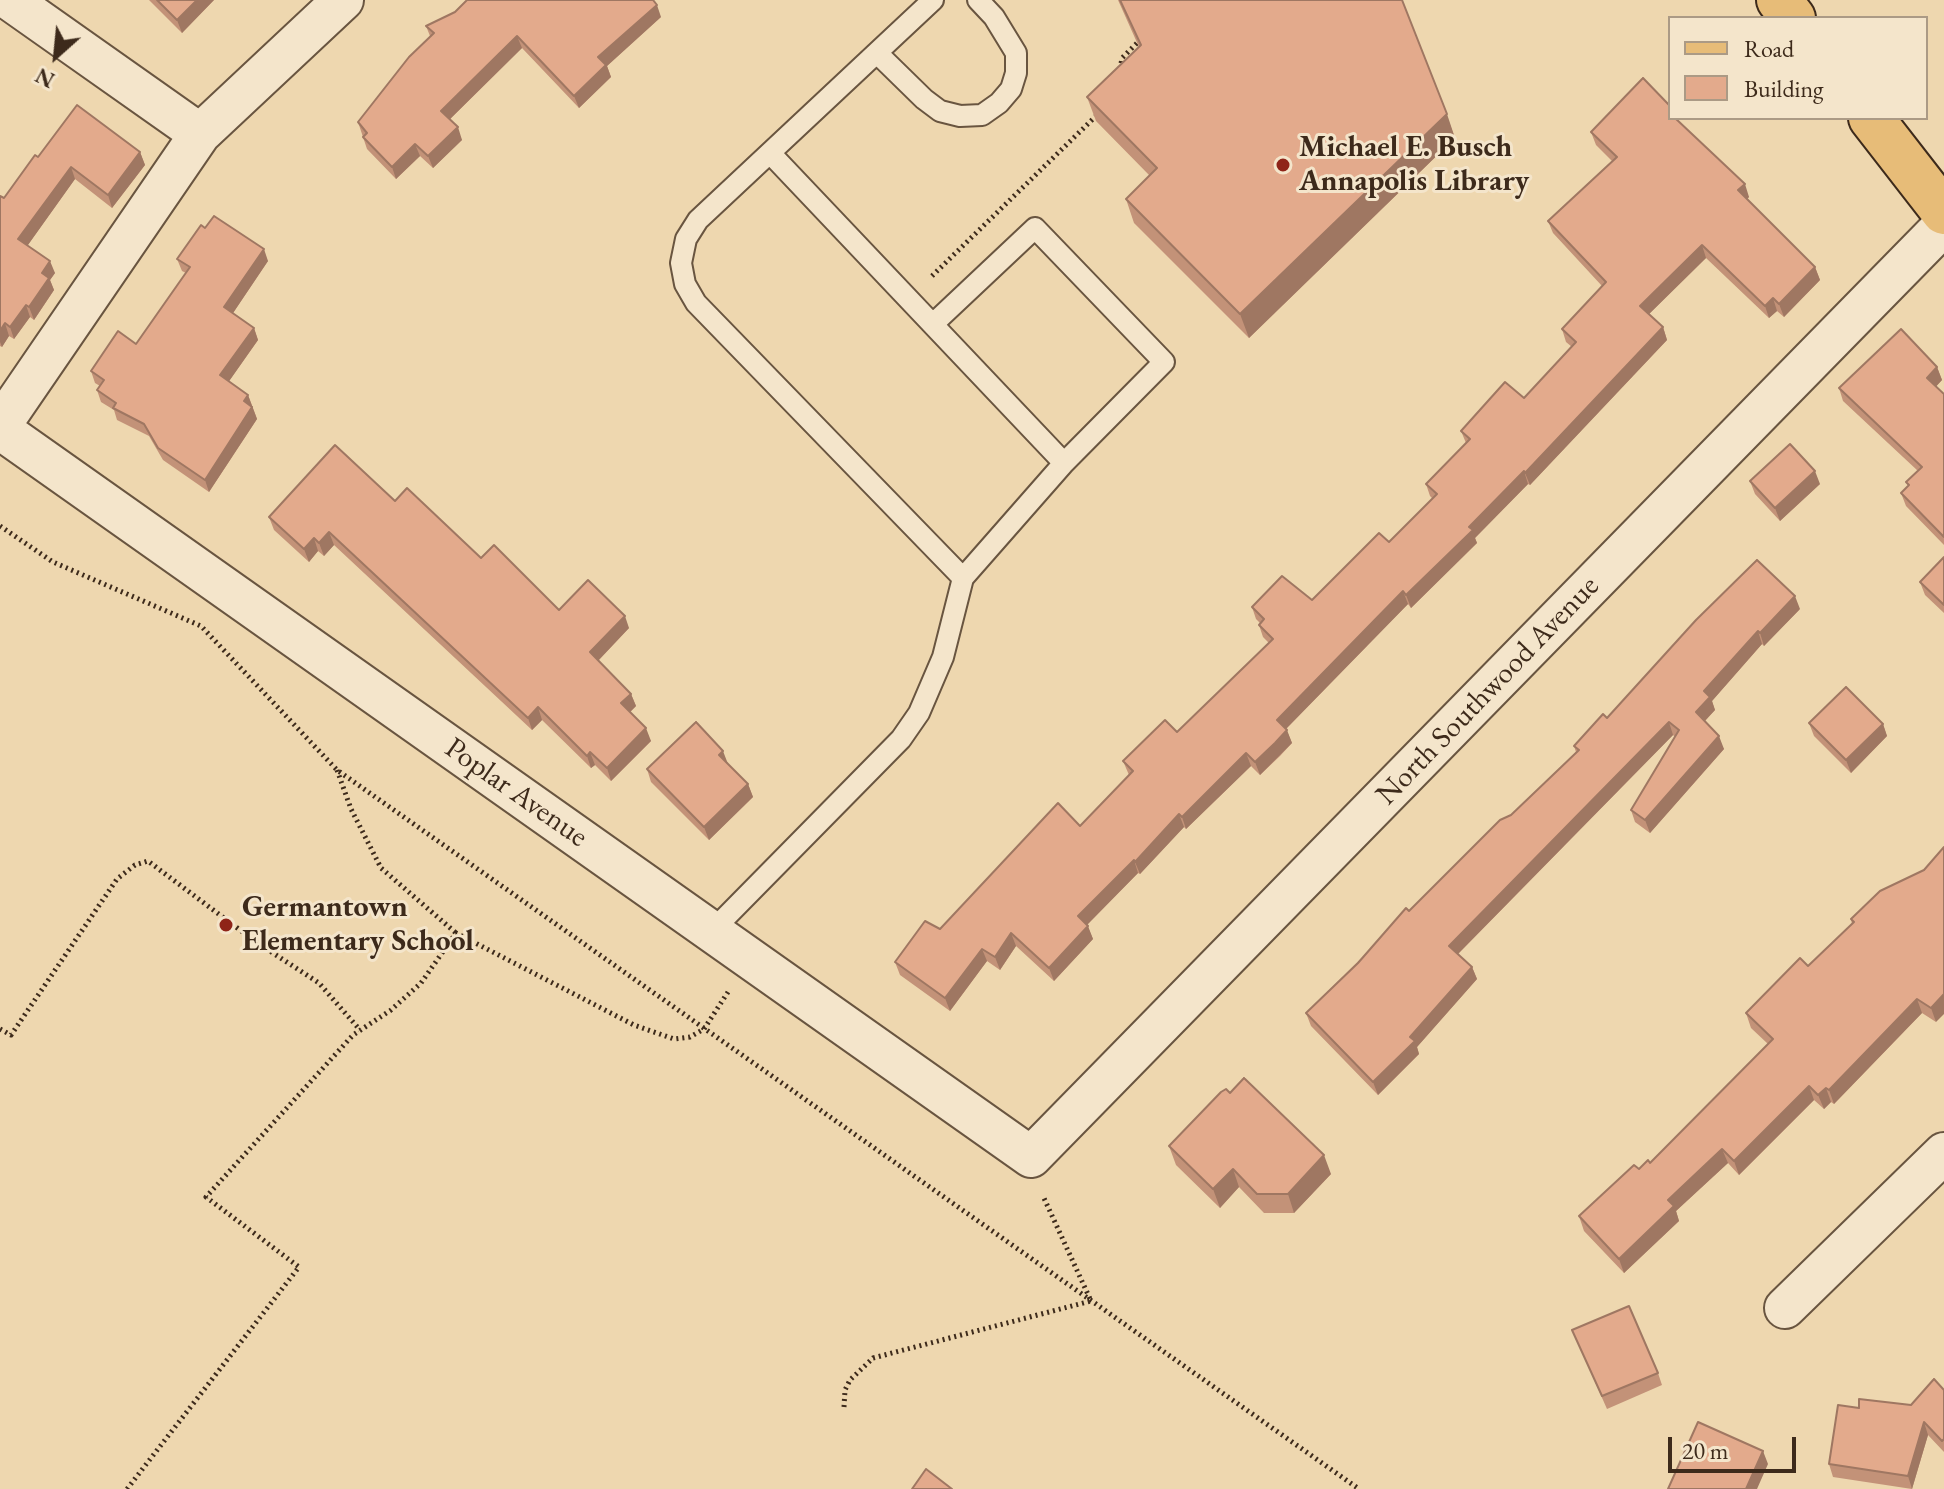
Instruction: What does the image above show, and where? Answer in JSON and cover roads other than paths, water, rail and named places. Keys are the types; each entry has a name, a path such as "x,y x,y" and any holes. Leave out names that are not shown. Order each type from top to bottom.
{"main road":[{"path":"1779,0 1791,16"},
{"path":"1873,120 1944,212"}],"street":[{"path":"10,0 200,134"},
{"path":"0,428 200,134 343,0"},
{"name":"North Southwood Avenue","path":"1031,1157 1944,225"},
{"name":"Poplar Avenue","path":"0,428 1031,1157"},
{"path":"1785,1308 1944,1153"}],"lane":[{"path":"933,0 698,220 686,239 681,263 685,284 696,303 963,578"},
{"path":"877,53 940,111 960,116 982,115 999,103 1011,89 1016,73 1016,53 994,17 978,0"},
{"path":"770,153 1064,463"},
{"path":"712,931 901,739 919,713 943,657 963,578 1064,463 1164,362 1035,228 933,324"}],"place":[{"name":"Michael E. Busch Annapolis Library","path":"1283,165"},
{"name":"Germantown Elementary School","path":"226,925"}]}
